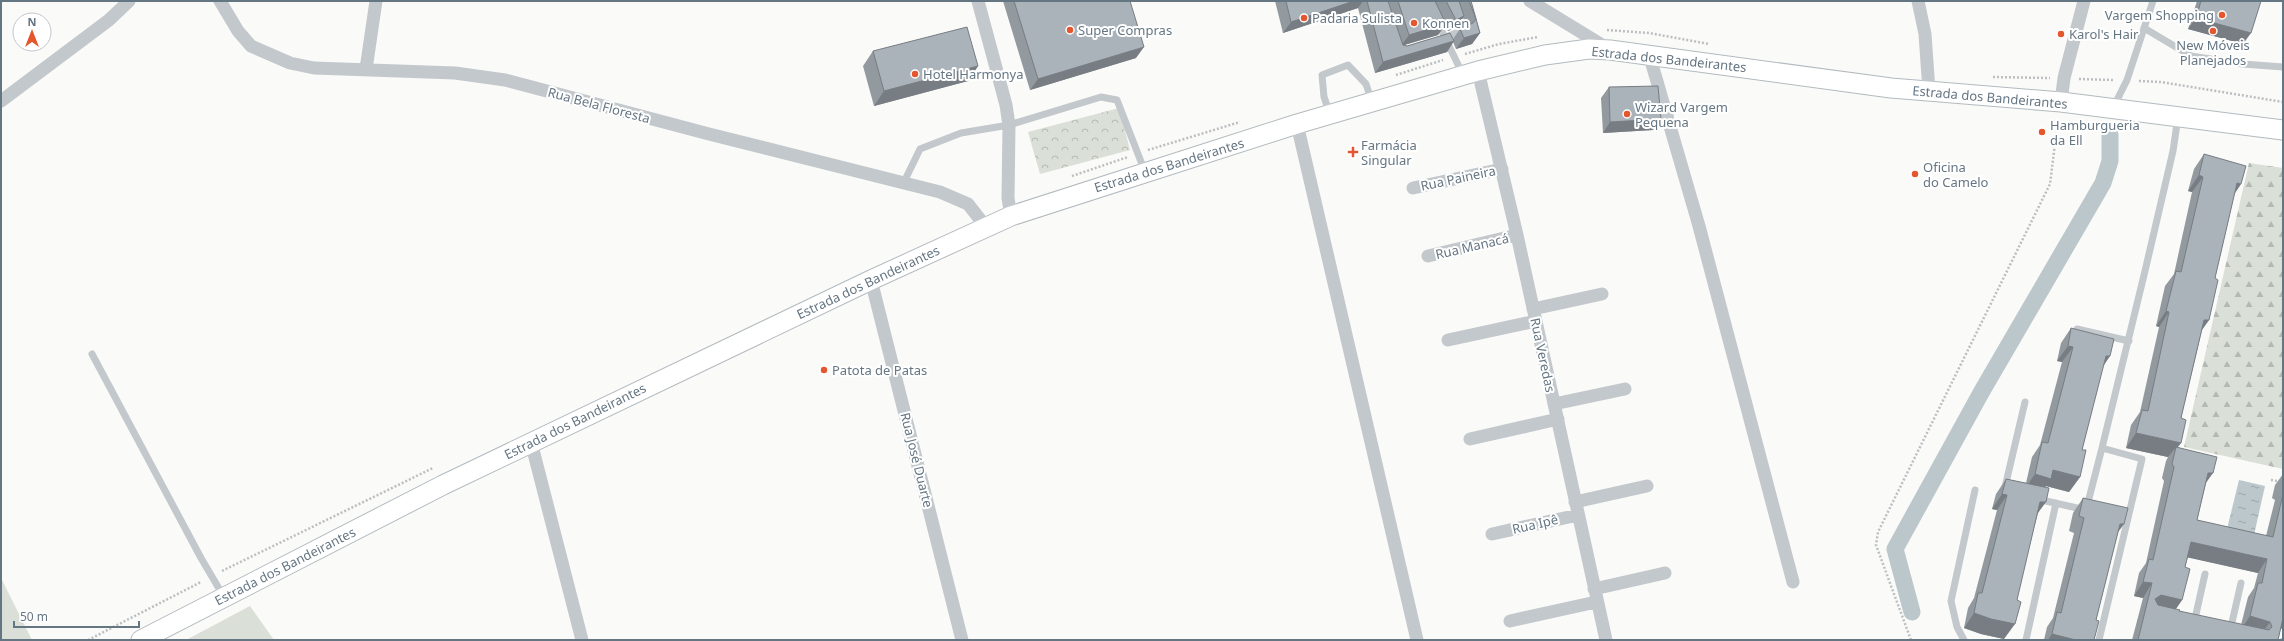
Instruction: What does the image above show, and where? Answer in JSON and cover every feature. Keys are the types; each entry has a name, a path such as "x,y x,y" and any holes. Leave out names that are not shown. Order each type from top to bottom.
{"main road":[{"name":"Estrada dos Bandeirantes","path":"141,640 443,485 531,442 871,280 1011,216 1330,114 1471,74 1552,54 1589,49 1649,54 1891,88 2061,102 2283,130"}],"street":[{"path":"1,101 109,20 129,1"},
{"name":"Rua Bela Floresta","path":"220,1 238,31 251,46 268,55 290,63 314,68 455,73 505,80 716,136 940,192 968,204 986,227"},
{"path":"366,70 376,1"},
{"path":"978,1 1006,105 1009,126 1008,198 1011,216"},
{"path":"1530,1 1610,50"},
{"path":"1918,1 1925,34 1929,91"},
{"path":"2061,102 2064,78 2084,1"},
{"path":"1649,54 1699,226 1793,582"},
{"name":"Rua Veredas","path":"1471,74 1502,169 1558,420 1596,602 1606,640"},
{"path":"1297,124 1417,640"},
{"name":"Rua Paineira","path":"1413,188 1502,169"},
{"name":"Rua Manacá","path":"1428,256 1517,235"},
{"name":"Rua José Duarte","path":"871,280 962,640"},
{"path":"1448,340 1602,294"},
{"path":"1554,404 1625,389"},
{"path":"1470,439 1558,420"},
{"path":"531,442 582,640"},
{"name":"Rua Ipê","path":"1492,534 1646,486"},
{"path":"1594,589 1665,573"},
{"path":"1510,621 1596,602"}],"lane":[{"path":"1442,39 1463,30 1452,1"},
{"path":"2113,108 2127,80 2153,1"},
{"path":"1434,13 1442,39 1454,57 1471,74"},
{"path":"2144,28 2191,56 2243,64 2283,67"},
{"path":"1330,114 1324,96 1322,75 1348,65 1366,84 1372,102"},
{"path":"904,182 920,149 961,133 1009,126 1101,96 1117,100 1145,172"},
{"path":"2027,496 2086,510 2129,341 2173,151 2178,117"},
{"path":"2077,329 2129,341"},
{"path":"92,354 201,558 224,597"},
{"path":"2012,492 2005,490 2025,402"},
{"path":"2100,640 2142,460 2102,448"},
{"path":"1964,640 1957,627 1951,601 1975,490"},
{"path":"2026,640 2056,503"},
{"path":"2193,625 2205,574"},
{"path":"2229,633 2241,583"}],"path":[{"path":"1580,32 1597,30 1649,32 1717,46"},
{"path":"1366,84 1500,44 1543,36"},
{"path":"1984,77 2064,78 2161,82 2283,102"},
{"path":"1911,640 1876,545 1878,532 2050,184 2061,102"},
{"path":"1066,178 1244,121"},
{"path":"2271,480 2283,482"}],"green space":[{"path":"1119,108 1130,150 1040,174 1028,132"},
{"path":"2249,163 2283,168 2283,469 2184,447"},
{"path":"1,578 32,640 1,640"},
{"path":"250,606 274,640 186,640"}],"water":[{"path":"2239,480 2265,486 2254,535 2227,529"}],"building":[{"name":"Super Compras","path":"1014,1 1130,1 1144,47 1038,79"},
{"path":"1286,1 1354,1 1291,22"},
{"path":"1367,1 1388,1 1403,45 1407,46 1450,33 1454,41 1383,62"},
{"path":"1398,1 1435,1 1446,24 1409,35"},
{"path":"1446,1 1459,1 1464,16 1456,20"},
{"path":"1469,1 1471,1 1480,33 1464,38 1460,29 1473,23 1476,19"},
{"name":"Vargem Shopping","path":"2201,1 2261,1 2251,33 2196,18"},
{"name":"Hotel Harmonya","path":"967,27 978,66 884,91 873,51"},
{"path":"1658,86 1661,119 1610,122 1609,87"},
{"path":"2204,154 2246,166 2241,184 2237,183 2215,278 2218,280 2209,320 2204,320 2181,418 2186,420 2181,443 2136,433 2142,410 2148,411 2169,312 2166,311 2176,271 2181,272 2203,177 2199,175"},
{"path":"2071,328 2114,339 2110,356 2106,356 2082,450 2086,450 2080,477 2053,470 2051,479 2035,474 2042,442 2048,443 2073,347 2068,346"},
{"path":"2176,447 2217,457 2213,473 2208,473 2197,520 2273,537 2283,494 2283,618 2278,640 2138,640 2152,583 2143,582 2149,559 2153,560 2174,467 2172,464","holes":["2191,542 2267,559 2262,583 2258,583 2250,616 2270,622 2272,627 2269,630 2179,611 2180,610 2158,605 2155,599 2161,595 2182,600 2190,569 2185,567"]},
{"path":"2006,479 2049,488 2046,502 2040,502 2017,600 2021,602 2015,624 1991,619 1974,613 1978,593 1982,593 2007,495 2002,494"},
{"path":"2083,498 2128,508 2124,524 2120,524 2096,620 2099,621 2094,640 2076,640 2052,634 2057,612 2061,613 2084,518 2079,516"}],"waterway":[{"path":"1912,612 1895,549 1982,391 2103,183 2110,161 2110,135"}],"place":[{"name":"Vargem Shopping","path":"2222,15"},
{"name":"Padaria Sulista","path":"1304,18"},
{"name":"Konnen","path":"1414,23"},
{"name":"Super Compras","path":"1070,30"},
{"name":"New Móveis Planejados","path":"2213,31"},
{"name":"Karol's Hair","path":"2061,34"},
{"name":"Hotel Harmonya","path":"915,74"},
{"name":"Wizard Vargem Pequena","path":"1627,114"},
{"name":"Hamburgueria da Ell","path":"2042,132"},
{"name":"Farmácia Singular","path":"1353,152"},
{"name":"Oficina do Camelo","path":"1915,174"},
{"name":"Patota de Patas","path":"824,370"}]}
